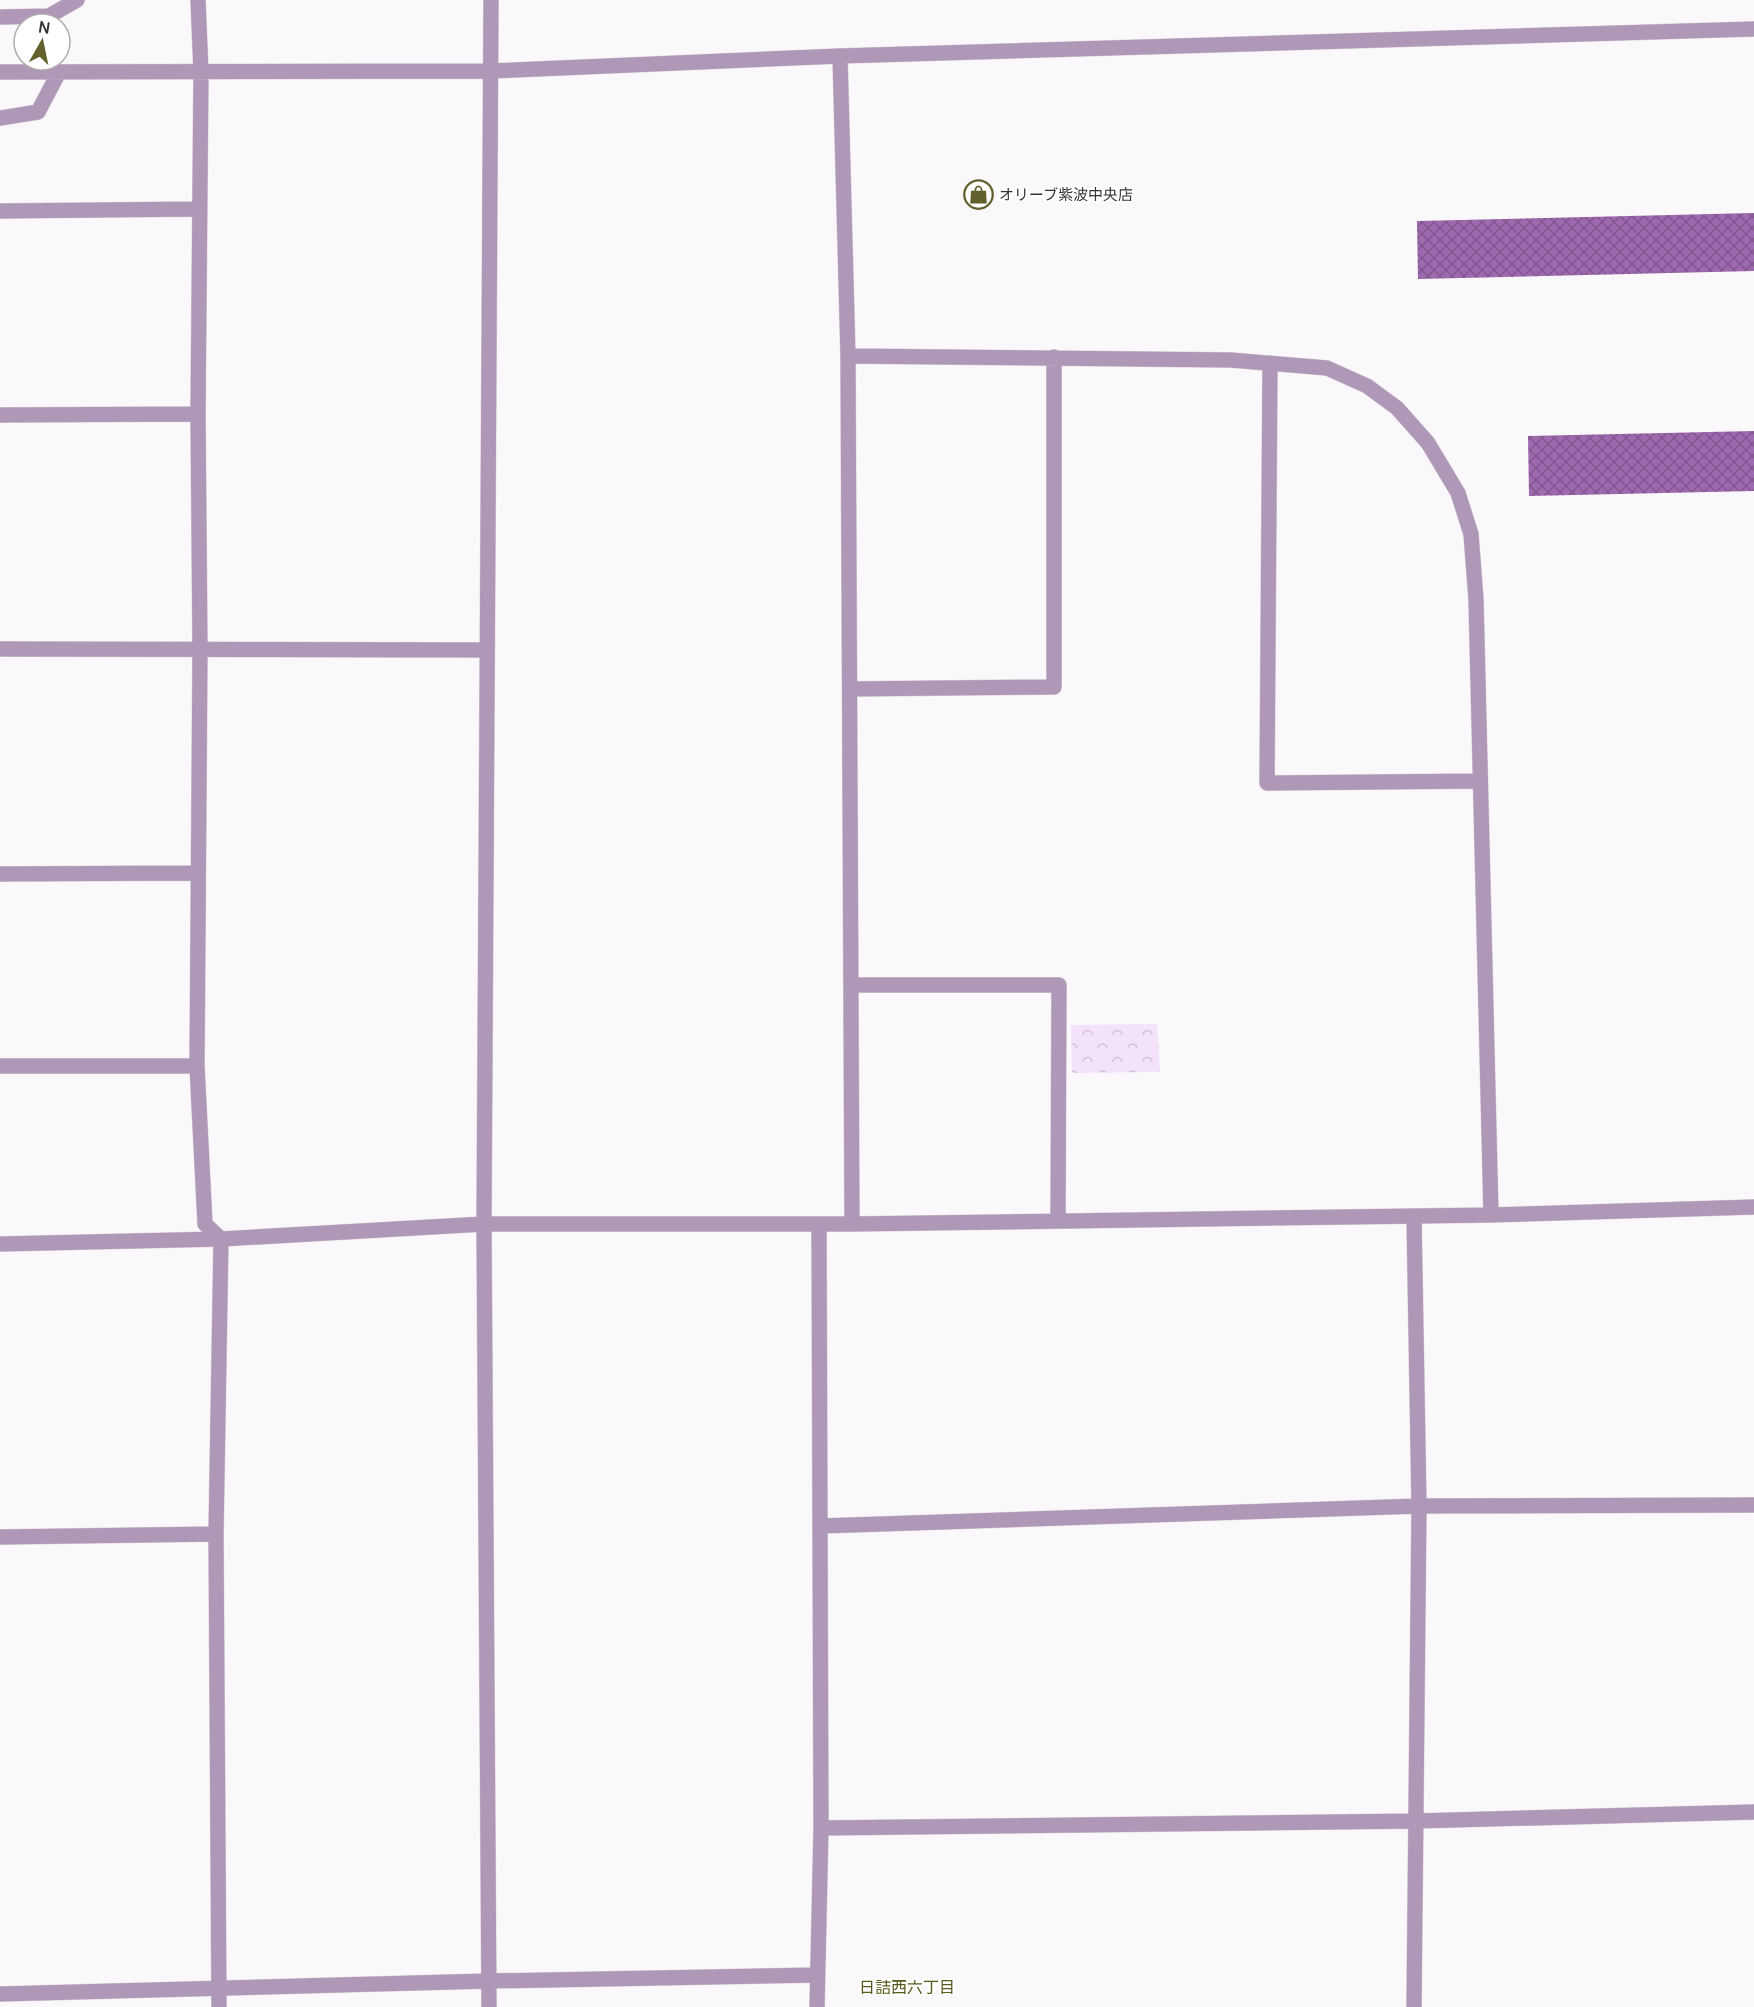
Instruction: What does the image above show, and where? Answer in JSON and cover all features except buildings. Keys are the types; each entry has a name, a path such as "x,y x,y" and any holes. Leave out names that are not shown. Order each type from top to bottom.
{"street":[{"path":"0,16 48,16 77,0"},
{"path":"198,0 201,72 197,1066 205,1224 221,1239 216,1534 219,2007"},
{"path":"489,2007 484,1224 491,0"},
{"path":"72,72 490,71 840,56 1754,29"},
{"path":"840,56 848,356 852,1224"},
{"path":"0,118 38,112 60,72"},
{"path":"0,211 200,209"},
{"path":"848,356 1231,360 1327,368 1367,386 1397,408 1428,442 1458,493 1471,534 1476,599 1491,1215"},
{"path":"850,689 1054,687 1054,357"},
{"path":"1270,363 1267,783 1480,781"},
{"path":"0,415 198,414"},
{"path":"0,649 487,650"},
{"path":"0,874 198,873"},
{"path":"851,985 1059,985 1058,1220"},
{"path":"0,1066 197,1066"},
{"path":"0,1244 221,1239 484,1224 852,1224 1491,1215 1754,1207"},
{"path":"1414,1216 1419,1506 1414,2007"},
{"path":"817,2007 821,1828 819,1224"},
{"path":"820,1526 1419,1506 1754,1504"},
{"path":"0,1537 216,1534"},
{"path":"821,1828 1416,1821 1754,1812"},
{"path":"0,1994 816,1975"}],"green space":[{"path":"1157,1024 1160,1072 1072,1073 1071,1025"}],"place":[{"name":"オリーブ紫波中央店","path":"978,194"}],"district":[{"name":"日詰西六丁目","path":"907,1987"}]}
